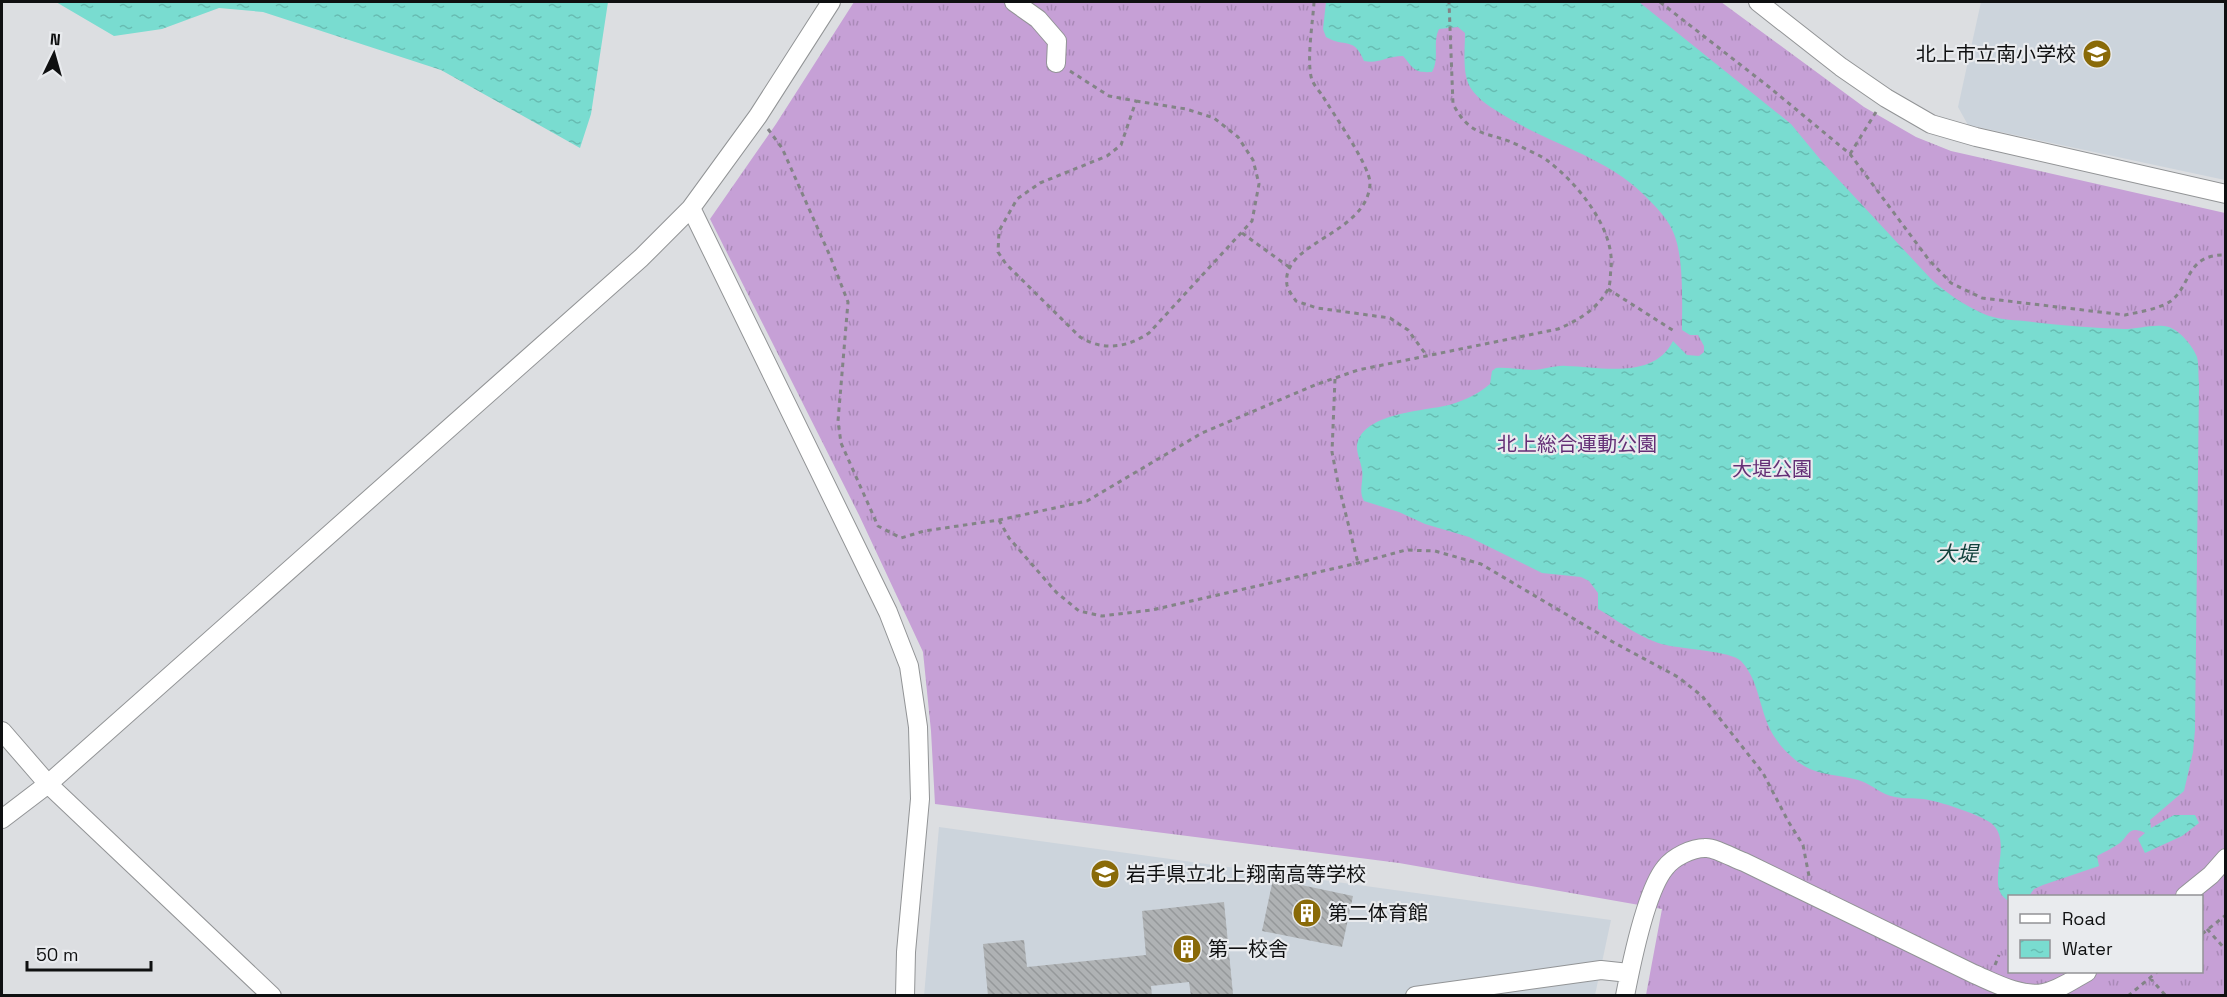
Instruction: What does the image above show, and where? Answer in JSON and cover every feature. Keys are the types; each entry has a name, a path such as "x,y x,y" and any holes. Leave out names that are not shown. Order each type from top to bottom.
{"street":[{"path":"2,819 48,784 641,258 691,208 758,116 831,2"},
{"path":"1014,2 1038,19 1057,41 1056,63"},
{"path":"1758,2 1841,67 1886,98 1931,123 1976,137 2226,194"},
{"path":"691,208 888,612 909,666 918,727 920,799 906,952 905,996"},
{"path":"2,731 48,784 272,996"},
{"path":"1625,996 1629,973 1655,885 1665,867 1679,855 1706,847 1744,862 1964,970 2010,989 2026,993 2043,993 2085,973"},
{"path":"2187,895 2211,875 2226,858"},
{"path":"1415,996 1601,970 1629,973"}],"path":[{"path":"1314,2 1310,58 1312,80 1359,155 1371,181 1368,196 1360,211 1342,227 1304,250 1290,267 1287,285 1296,301 1317,308 1390,318 1408,330 1427,356"},
{"path":"758,116 782,148 848,302 838,421 841,443 878,526 901,538 924,531 999,520 1087,501 1202,433 1315,385 1358,370 1557,329 1580,320 1608,289 1612,258 1602,227 1589,203 1548,161 1517,144 1471,129 1460,118 1452,104 1449,2"},
{"path":"1660,2 1850,154 1929,260 1951,283 1982,298 2125,315 2170,302 2194,265 2216,254 2226,255"},
{"path":"1056,63 1109,96 1186,110 1214,118 1238,137 1253,160 1259,184 1252,221 1149,333 1135,342 1122,346 1091,344 1080,337 1006,264 998,252 999,231 1017,199 1040,183 1107,156 1121,145 1136,101"},
{"path":"1850,154 1886,98"},
{"path":"1242,233 1290,267"},
{"path":"1608,289 1674,331"},
{"path":"1335,379 1332,452 1358,563"},
{"path":"999,520 1009,538 1056,592 1078,611 1102,616 1152,610 1406,550 1435,551 1481,564 1613,642 1678,677 1702,696 1764,773 1788,821 1803,844 1809,872 1807,893"},
{"path":"2203,933 2226,915"},
{"path":"2207,929 2226,950"},
{"path":"2128,996 2156,973"},
{"path":"2150,978 2166,996"}],"shaded area":[{"name":"北上市立南小学校","path":"1981,2 2225,2 2225,180 1968,125 1958,107"},
{"name":"岩手県立北上翔南高等学校","path":"939,827 1611,920 1595,995 924,996"}],"green space":[{"name":"大堤公園","path":"854,2 1721,2 1864,107 1916,137 1951,151 2225,213 2225,995 1646,995 1662,909 1399,863 935,804 923,652 859,515 710,219 776,124"}],"water":[{"path":"56,2 608,2 591,114 580,148 441,70 263,12 219,8 162,29 114,36"},
{"name":"大堤","path":"1326,2 1639,2 1791,124 1824,164 1931,279 1962,303 1984,314 2003,319 2111,329 2164,326 2182,335 2197,357 2199,384 2195,730 2193,752 2184,791 2150,820 2151,828 2174,815 2195,815 2199,823 2182,836 2145,853 2138,839 2145,833 2132,831 2120,843 2097,856 2099,866 2043,885 2034,889 2030,895 2008,895 2008,900 1998,886 2001,842 1998,832 1991,823 1948,805 1923,799 1890,796 1858,780 1822,773 1804,766 1786,751 1772,733 1758,692 1747,668 1741,661 1727,655 1657,643 1598,609 1598,593 1589,581 1581,577 1542,573 1469,537 1425,524 1399,512 1364,501 1361,493 1362,470 1357,447 1360,436 1368,427 1393,416 1450,405 1468,398 1490,384 1492,371 1496,368 1533,370 1562,366 1625,368 1653,362 1673,341 1687,355 1699,356 1704,352 1704,346 1698,335 1690,335 1682,330 1681,268 1677,244 1672,229 1661,212 1635,186 1618,174 1524,127 1482,100 1467,81 1464,61 1465,33 1458,27 1439,29 1432,72 1421,72 1415,69 1403,56 1364,61 1357,48 1326,37 1323,29"}],"building":[{"name":"第二体育館","path":"1273,879 1353,896 1342,947 1262,931"},
{"name":"第一校舎","path":"1224,902 1233,994 1191,996 1189,982 1151,986 1152,996 988,996 983,944 1024,940 1027,967 1146,955 1142,911"}],"place":[{"name":"北上市立南小学校","path":"2097,54"},
{"name":"岩手県立北上翔南高等学校","path":"1105,874"},
{"name":"第二体育館","path":"1307,913"},
{"name":"第一校舎","path":"1187,949"}],"park label":[{"name":"北上総合運動公園","path":"1577,444"}]}
